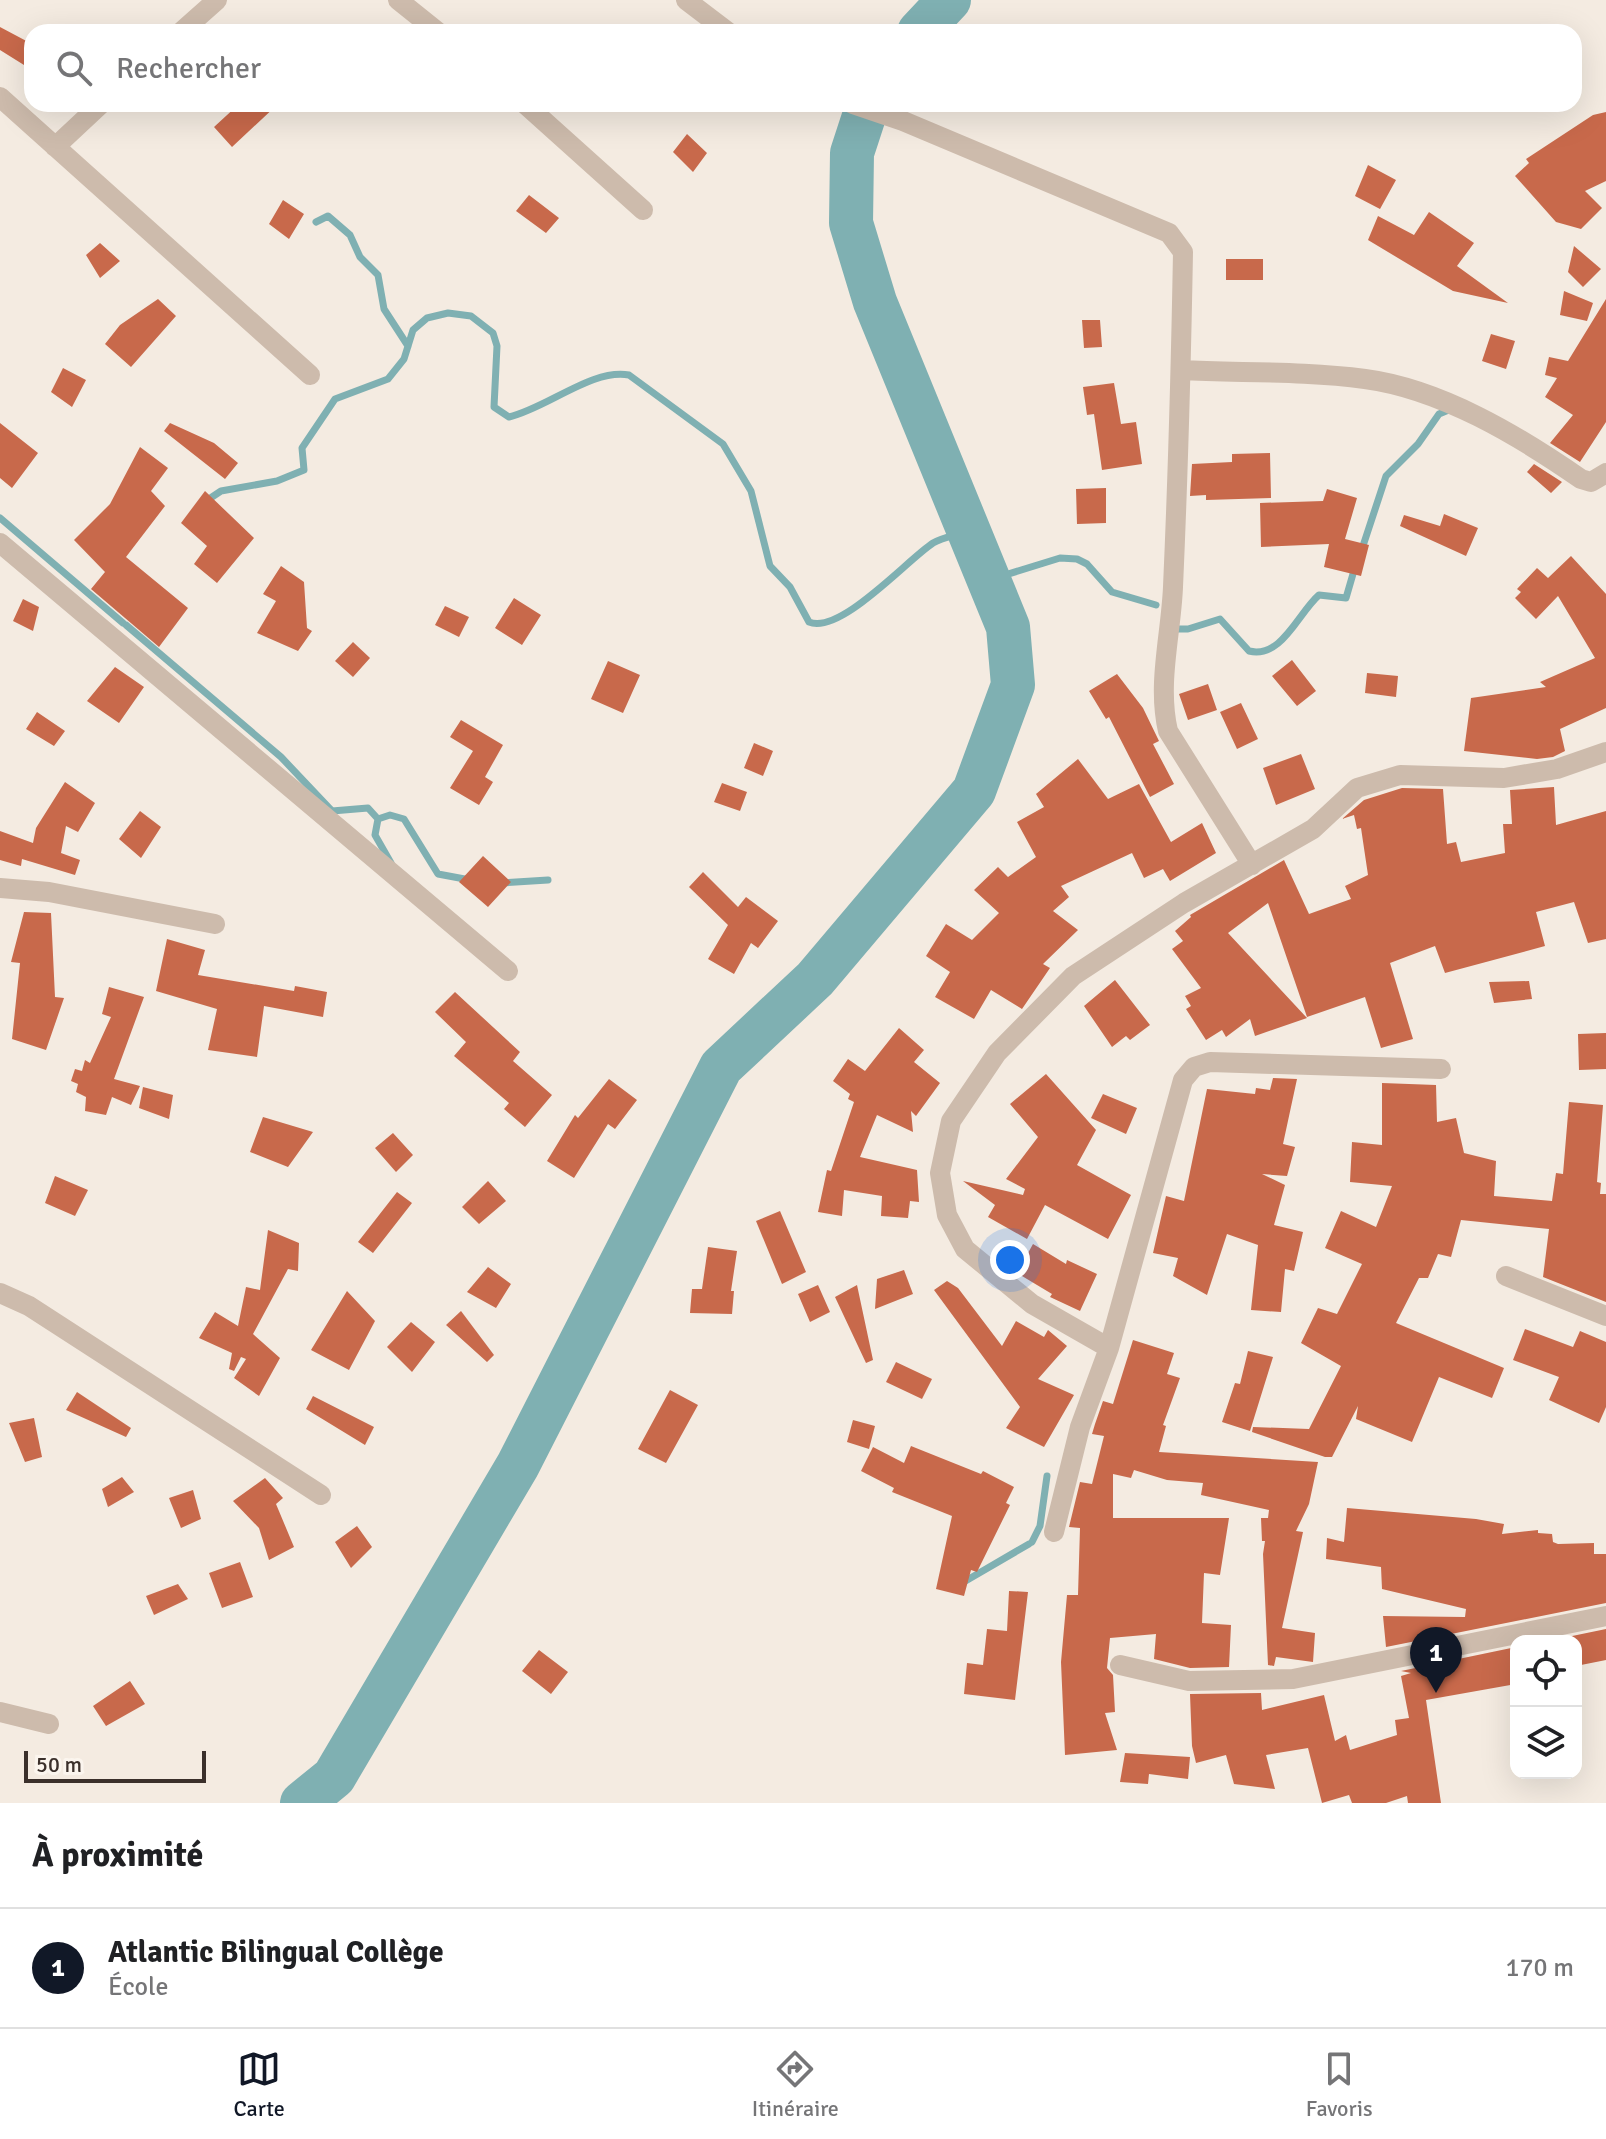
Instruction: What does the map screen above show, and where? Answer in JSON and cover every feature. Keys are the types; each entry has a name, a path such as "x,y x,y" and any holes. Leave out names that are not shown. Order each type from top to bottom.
{"street":[{"path":"190,24 217,0"},
{"path":"398,0 428,24"},
{"path":"686,0 718,24"},
{"path":"0,97 310,375"},
{"path":"55,147 92,112"},
{"path":"534,112 643,210"},
{"path":"877,112 1169,233 1179,241 1183,252 1181,370 1172,610 1162,707 1168,731 1252,865"},
{"path":"1181,370 1366,379 1408,388 1519,435 1581,479 1591,482 1606,473"},
{"path":"0,543 508,971"},
{"path":"1109,1348 1032,1304 965,1249 947,1215 940,1173 951,1121 997,1053 1073,976 1184,903 1313,829 1348,793 1368,783 1424,774 1504,778 1557,769 1606,752"},
{"path":"0,888 49,892 215,924"},
{"path":"1054,1532 1080,1427 1109,1348 1183,1080 1194,1067 1210,1062 1441,1069"},
{"path":"1506,1276 1606,1316"},
{"path":"0,1293 29,1306 321,1495"},
{"path":"1120,1665 1189,1681 1293,1679 1606,1616"},
{"path":"0,1712 49,1724"}],"building":[{"path":"0,27 24,40 24,65 0,50"},
{"path":"230,112 269,112 232,147 214,127"},
{"path":"1606,112 1606,181 1585,191 1602,208 1581,229 1556,222 1515,176 1529,163 1526,159 1593,115"},
{"path":"687,134 707,153 693,172 673,152"},
{"path":"1368,165 1396,180 1380,209 1355,196"},
{"path":"529,195 559,218 546,233 516,211"},
{"path":"283,200 304,214 289,239 269,224"},
{"path":"1429,212 1474,243 1457,266 1508,303 1453,291 1368,240 1378,216 1414,235"},
{"path":"100,243 120,261 100,278 86,255"},
{"path":"1574,246 1601,269 1583,287 1568,272"},
{"path":"1226,259 1263,259 1263,280 1226,280"},
{"path":"1564,291 1593,303 1587,321 1560,315"},
{"path":"158,299 176,316 131,367 105,344 120,325"},
{"path":"1606,299 1606,422 1580,462 1550,443 1573,415 1545,397 1557,378 1545,375 1549,357 1568,361"},
{"path":"1082,320 1100,320 1102,347 1084,348"},
{"path":"1491,334 1515,341 1506,369 1482,361"},
{"path":"63,368 86,380 72,407 51,392"},
{"path":"1114,383 1121,424 1136,422 1142,464 1102,470 1094,414 1087,415 1083,387"},
{"path":"0,423 38,453 12,488 0,478"},
{"path":"170,423 214,443 238,463 225,479 164,431"},
{"path":"140,447 168,468 151,491 165,506 126,557 188,608 159,647 91,589 105,572 74,540 110,504"},
{"path":"1270,453 1271,498 1206,500 1206,495 1190,496 1192,464 1232,462 1232,454"},
{"path":"1534,464 1562,482 1551,493 1527,472"},
{"path":"1106,488 1106,523 1077,524 1076,489"},
{"path":"1327,489 1357,498 1345,539 1369,545 1361,576 1324,567 1329,544 1261,547 1260,503 1323,501"},
{"path":"205,491 254,538 217,583 194,564 207,546 181,523"},
{"path":"1444,514 1478,528 1466,556 1400,526 1404,515 1440,526"},
{"path":"1571,556 1606,594 1606,708 1560,729 1565,751 1553,757 1537,759 1464,751 1471,698 1546,687 1540,682 1595,658 1558,596 1536,619 1515,598 1521,592 1517,589 1537,568 1548,578"},
{"path":"281,566 304,582 307,628 312,631 298,651 257,633 276,601 263,594"},
{"path":"514,598 541,615 522,645 495,628"},
{"path":"23,599 39,607 33,631 13,621"},
{"path":"445,606 469,617 459,637 435,625"},
{"path":"353,642 370,658 353,677 335,661"},
{"path":"1292,660 1316,691 1297,706 1272,676"},
{"path":"608,661 640,675 623,713 591,699"},
{"path":"115,667 144,687 119,723 87,701"},
{"path":"1367,673 1398,676 1396,697 1365,693"},
{"path":"1117,674 1143,708 1159,741 1153,744 1174,784 1150,797 1109,717 1106,719 1089,691"},
{"path":"1208,684 1217,710 1188,720 1179,694"},
{"path":"1241,703 1258,739 1237,749 1220,712"},
{"path":"37,712 65,731 54,746 26,729"},
{"path":"461,720 503,745 485,777 493,782 479,805 450,788 473,751 450,737"},
{"path":"754,743 773,751 763,776 744,768"},
{"path":"1301,754 1315,789 1276,805 1263,768"},
{"path":"1078,759 1108,799 1139,784 1171,842 1202,823 1216,853 1170,881 1163,869 1144,878 1132,853 1061,886 1069,897 1053,911 1078,930 1043,964 1050,968 1022,1009 991,990 974,1019 935,997 950,972 926,956 946,924 972,940 999,913 974,890 998,867 1008,877 1036,857 1017,822 1044,807 1036,794"},
{"path":"65,782 95,803 78,832 66,826 61,853 80,860 75,875 22,859 21,866 0,860 0,831 33,843 36,828"},
{"path":"722,783 747,792 740,811 714,802"},
{"path":"1554,787 1556,825 1606,811 1606,939 1588,943 1574,902 1536,912 1545,946 1445,973 1435,946 1390,963 1413,1039 1381,1048 1365,997 1307,1017 1268,903 1228,933 1307,1018 1255,1036 1250,1019 1226,1037 1222,1030 1206,1040 1186,1009 1191,1006 1185,996 1201,988 1172,949 1183,941 1175,931 1190,915 1284,860 1309,914 1351,899 1345,886 1368,875 1361,828 1357,829 1354,815 1342,819 1364,800 1402,788 1443,789 1447,844 1456,842 1461,862 1505,853 1503,824 1512,824 1510,790"},
{"path":"140,811 161,827 141,858 119,839"},
{"path":"483,856 511,882 488,907 459,882"},
{"path":"703,872 738,907 746,897 778,921 758,948 751,943 734,974 708,959 728,925 689,887"},
{"path":"24,912 51,913 55,997 64,998 46,1050 12,1039 20,963 11,962"},
{"path":"167,939 205,950 198,975 294,991 295,986 327,992 323,1017 264,1006 257,1057 208,1050 217,1009 156,991"},
{"path":"1115,980 1150,1025 1130,1040 1126,1036 1112,1047 1084,1006"},
{"path":"1529,981 1532,999 1494,1003 1489,982"},
{"path":"109,987 144,997 114,1079 140,1086 131,1105 112,1097 106,1115 85,1111 86,1097 76,1092 78,1084 71,1081 75,1069 82,1071 85,1060 90,1063 111,1017 102,1014"},
{"path":"455,992 520,1052 513,1061 552,1095 525,1127 504,1109 509,1103 454,1056 466,1042 435,1012"},
{"path":"899,1028 924,1050 914,1062 940,1083 916,1116 911,1111 913,1132 877,1115 860,1157 917,1170 919,1202 910,1201 908,1218 881,1216 882,1196 844,1190 842,1216 818,1212 827,1170 831,1171 854,1102 848,1099 850,1094 833,1081 848,1059 865,1071"},
{"path":"1606,1033 1606,1069 1579,1070 1578,1034"},
{"path":"1046,1074 1096,1130 1077,1165 1131,1195 1108,1239 1045,1205 1027,1239 988,1217 995,1205 963,1181 1023,1195 1025,1189 1006,1179 1038,1137 1010,1104"},
{"path":"1273,1078 1297,1079 1283,1144 1295,1147 1287,1176 1262,1174 1285,1185 1274,1225 1303,1232 1294,1271 1285,1269 1281,1312 1251,1310 1258,1245 1227,1234 1207,1295 1173,1276 1178,1258 1153,1253 1166,1196 1184,1201 1207,1089 1255,1094 1256,1088 1270,1090"},
{"path":"609,1079 637,1100 615,1129 608,1124 574,1178 547,1161 575,1115 578,1118"},
{"path":"1382,1083 1436,1085 1437,1122 1456,1118 1464,1153 1496,1161 1494,1196 1552,1201 1556,1173 1563,1174 1569,1102 1603,1105 1597,1182 1601,1183 1600,1194 1606,1194 1606,1302 1543,1277 1549,1229 1461,1220 1451,1257 1438,1254 1428,1278 1419,1278 1396,1323 1504,1368 1492,1398 1439,1377 1412,1442 1356,1419 1358,1406 1332,1457 1325,1457 1252,1432 1253,1427 1309,1429 1341,1366 1301,1343 1318,1308 1337,1314 1362,1264 1325,1248 1341,1211 1376,1227 1392,1186 1350,1182 1352,1142 1382,1145"},
{"path":"143,1087 173,1095 169,1119 139,1108"},
{"path":"1103,1094 1137,1108 1126,1134 1091,1118"},
{"path":"263,1117 313,1132 288,1167 250,1152"},
{"path":"393,1133 413,1155 396,1172 375,1148"},
{"path":"55,1176 88,1190 75,1216 45,1203"},
{"path":"488,1181 506,1201 479,1224 462,1207"},
{"path":"397,1192 412,1203 373,1253 358,1242"},
{"path":"780,1211 806,1272 782,1284 756,1221"},
{"path":"268,1230 299,1243 298,1271 288,1269 253,1334 280,1358 259,1396 234,1378 246,1359 241,1357 234,1371 229,1369 232,1353 199,1338 215,1312 238,1326 246,1287 260,1290"},
{"path":"1033,1244 1066,1264 1067,1260 1097,1274 1080,1311 1050,1297 1052,1294 1017,1273"},
{"path":"708,1247 737,1251 731,1291 734,1291 732,1314 690,1313 692,1289 702,1289"},
{"path":"488,1267 511,1284 496,1308 467,1292"},
{"path":"904,1270 913,1294 875,1309 877,1279"},
{"path":"947,1281 958,1288 1002,1346 1016,1321 1044,1337 1048,1330 1067,1346 1038,1379 1074,1395 1044,1447 1006,1428 1020,1407 934,1290"},
{"path":"818,1285 830,1312 810,1322 798,1294"},
{"path":"857,1285 873,1360 866,1363 835,1297"},
{"path":"347,1291 375,1321 349,1370 311,1350"},
{"path":"461,1311 494,1355 487,1362 446,1325"},
{"path":"411,1322 435,1342 412,1372 387,1347"},
{"path":"1525,1329 1573,1347 1580,1331 1606,1342 1606,1407 1599,1423 1549,1400 1559,1377 1513,1360"},
{"path":"1133,1340 1174,1353 1167,1374 1180,1378 1163,1425 1166,1426 1159,1452 1318,1462 1309,1504 1296,1531 1303,1532 1282,1628 1315,1633 1313,1662 1276,1657 1274,1666 1268,1665 1265,1541 1262,1541 1261,1518 1268,1518 1269,1510 1201,1495 1203,1483 1167,1480 1134,1470 1131,1478 1113,1474 1113,1518 1229,1518 1220,1575 1204,1573 1202,1623 1231,1625 1229,1667 1190,1668 1154,1659 1156,1634 1110,1638 1107,1668 1113,1675 1115,1712 1105,1713 1117,1750 1065,1755 1061,1662 1067,1595 1078,1595 1080,1528 1069,1527 1080,1482 1092,1484 1104,1436 1092,1434 1095,1424 1103,1401 1113,1404"},
{"path":"1248,1351 1273,1357 1250,1431 1222,1422 1235,1383 1240,1384"},
{"path":"896,1362 932,1379 922,1399 886,1382"},
{"path":"670,1390 698,1405 666,1463 638,1449"},
{"path":"77,1392 131,1428 126,1437 66,1410"},
{"path":"313,1396 374,1427 365,1445 306,1409"},
{"path":"34,1418 42,1457 25,1462 9,1423"},
{"path":"853,1420 875,1426 869,1449 847,1442"},
{"path":"911,1446 981,1474 983,1471 1014,1487 1006,1503 1010,1505 977,1572 971,1570 964,1596 936,1589 952,1516 892,1492 894,1488 861,1471 873,1447 904,1463"},
{"path":"122,1477 134,1492 108,1507 102,1489"},
{"path":"265,1478 283,1498 276,1504 294,1547 269,1560 259,1528 233,1501"},
{"path":"193,1490 201,1519 181,1528 169,1498"},
{"path":"1347,1508 1476,1519 1504,1524 1502,1534 1538,1530 1538,1533 1552,1534 1553,1542 1558,1544 1594,1543 1594,1554 1606,1554 1606,1603 1386,1647 1383,1616 1465,1617 1466,1609 1382,1589 1381,1567 1326,1559 1327,1538 1344,1542"},
{"path":"357,1526 372,1547 351,1568 335,1542"},
{"path":"240,1562 253,1597 222,1608 209,1573"},
{"path":"178,1584 188,1599 154,1615 146,1596"},
{"path":"1009,1591 1028,1592 1015,1700 964,1694 967,1663 983,1665 987,1629 1007,1631"},
{"path":"1606,1629 1606,1660 1582,1665 1582,1635 1577,1635"},
{"path":"1510,1648 1510,1685 1426,1700 1441,1803 1408,1803 1407,1796 1386,1803 1352,1803 1349,1795 1322,1803 1308,1748 1266,1755 1275,1789 1234,1784 1226,1755 1196,1763 1192,1746 1190,1694 1261,1693 1262,1710 1324,1695 1335,1741 1346,1735 1350,1750 1397,1735 1395,1720 1409,1718 1401,1676 1411,1673 1401,1671"},
{"path":"539,1650 568,1672 551,1694 522,1671"},
{"path":"130,1681 145,1704 106,1726 93,1706"},
{"path":"1125,1753 1190,1757 1188,1779 1149,1774 1148,1784 1120,1782"}],"waterway":[{"path":"926,24 949,0"},
{"path":"302,1803 334,1777 518,1465 721,1067 815,979 974,791 1013,685 1008,627 875,302 851,223 852,153 865,112"},
{"path":"316,222 328,216 350,235 360,257 378,275 384,309 408,346"},
{"path":"206,501 221,491 277,481 304,470 302,448 335,399 388,379 404,359 413,330 427,318 448,313 471,316 493,333 497,346 494,407 509,417 600,377 629,375 723,444 751,491 770,566 790,587 809,622 822,623 838,618 873,594 933,543 969,531"},
{"path":"1361,552 1386,476 1418,444 1439,414 1451,409"},
{"path":"0,518 123,623"},
{"path":"989,580 1060,558 1077,559 1087,564 1112,592 1156,605"},
{"path":"1173,629 1188,629 1220,619 1249,651 1261,652 1280,642 1319,595 1346,598 1355,567"},
{"path":"126,625 281,757 332,811 368,808 378,819 375,835 391,863"},
{"path":"378,819 390,815 404,819 438,874 470,880"},
{"path":"502,883 548,880"},
{"path":"1032,1542 1040,1526 1047,1476"},
{"path":"962,1583 1029,1544"}],"place":[{"name":"Atlantic Bilingual Collège","path":"1436,1693"}]}
